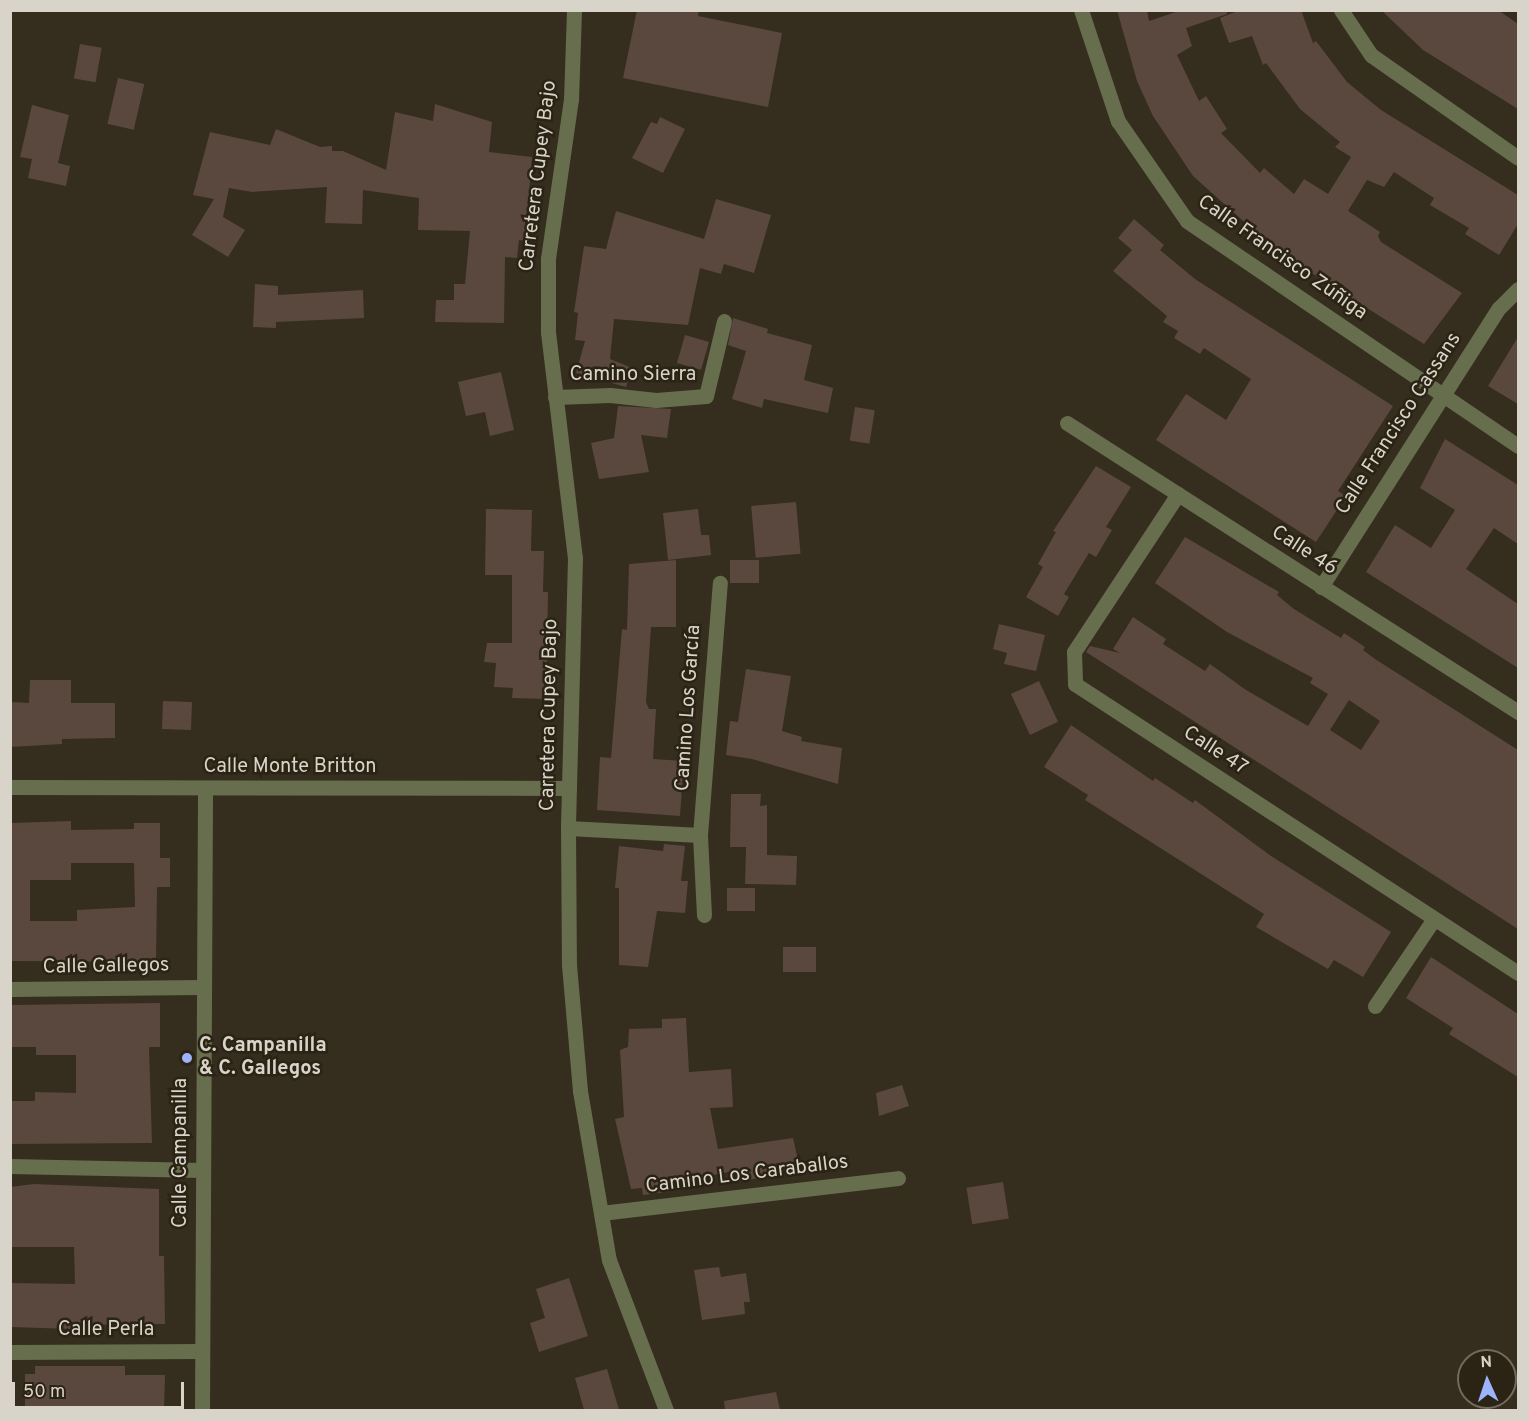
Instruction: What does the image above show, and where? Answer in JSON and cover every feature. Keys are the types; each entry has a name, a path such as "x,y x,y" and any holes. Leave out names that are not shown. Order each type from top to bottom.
{"street":[{"name":"Carretera Cupey Bajo","path":"574,10 571,99 548,259 548,332 575,558 568,828 572,1000 580,1091 609,1260 666,1410"},
{"name":"Calle Francisco Zúñiga","path":"1081,10 1118,121 1187,221 1518,446"},
{"path":"1341,10 1371,55 1518,159"},
{"name":"Calle Francisco Cassans","path":"1321,586 1499,308 1518,289"},
{"name":"Camino Sierra","path":"555,396 610,395 656,400 706,396 724,321"},
{"name":"Calle 46","path":"1067,423 1518,712"},
{"name":"Calle 47","path":"1178,494 1074,652 1075,684 1518,973"},
{"name":"Camino Los García","path":"704,915 700,835 720,583"},
{"name":"Calle Monte Britton","path":"10,787 569,788"},
{"name":"Calle Campanilla","path":"201,1410 205,788"},
{"path":"568,828 700,835"},
{"path":"1375,1006 1434,919"},
{"name":"Calle Gallegos","path":"10,989 202,987"},
{"path":"10,1166 202,1170"},
{"name":"Camino Los Caraballos","path":"601,1213 898,1178"},
{"name":"Calle Perla","path":"10,1352 202,1351"}],"building":[{"path":"637,10 699,10 698,16 782,33 768,107 623,78"},
{"path":"1117,10 1147,10 1149,21 1182,10 1227,10 1227,14 1186,28 1192,46 1177,55 1199,101 1206,96 1227,129 1221,133 1260,173 1264,168 1294,194 1304,179 1328,194 1351,157 1335,147 1340,142 1300,109 1266,63 1263,65 1252,36 1229,43 1220,18 1240,10 1301,10 1313,43 1316,41 1347,82 1381,110 1518,195 1518,224 1499,255 1465,234 1469,228 1430,205 1434,198 1394,172 1384,187 1367,180 1348,211 1380,232 1378,236 1381,242 1462,293 1424,344 1283,255 1281,259 1257,243 1260,236 1193,176 1153,116 1137,81"},
{"path":"1381,10 1498,10 1518,24 1518,109 1423,50"},
{"path":"80,44 102,48 96,82 74,78"},
{"path":"118,78 144,84 134,130 107,124"},
{"path":"435,104 492,122 489,152 532,157 525,241 519,240 517,258 505,257 504,323 435,322 436,300 454,300 454,284 465,284 470,231 418,230 419,198 363,190 362,224 325,223 327,187 252,192 229,188 223,217 245,230 228,257 192,235 214,199 193,195 210,132 270,145 276,129 320,147 332,146 332,151 343,151 386,170 395,112 433,121"},
{"path":"32,105 69,115 58,163 70,166 66,186 28,178 32,159 20,157"},
{"path":"660,117 685,129 663,173 632,158 651,122 657,124"},
{"path":"716,199 771,215 754,273 724,264 721,274 700,268 688,325 614,319 610,359 632,368 626,387 576,373 585,341 575,340 578,313 574,312 584,246 606,249 616,211 704,239"},
{"path":"1134,219 1164,245 1160,250 1195,279 1393,406 1338,491 1346,496 1316,542 1156,440 1186,394 1226,420 1251,379 1204,348 1200,354 1174,338 1178,331 1163,322 1167,316 1113,271 1132,250 1118,238"},
{"path":"255,284 278,286 278,295 363,290 364,318 276,322 276,328 253,327"},
{"path":"733,318 768,329 767,333 812,345 804,380 833,388 828,413 764,399 762,408 732,399 746,351 728,345"},
{"path":"685,335 709,342 701,370 677,363"},
{"path":"1518,337 1518,404 1488,386"},
{"path":"501,372 514,430 490,436 485,412 466,416 458,382"},
{"path":"618,406 671,409 667,438 641,435 649,472 599,479 591,443 614,438"},
{"path":"855,407 875,410 869,444 850,441"},
{"path":"1445,439 1518,485 1518,544 1494,528 1466,569 1518,604 1518,668 1366,572 1395,525 1431,548 1455,510 1420,488"},
{"path":"1096,466 1131,487 1106,527 1112,530 1096,557 1089,553 1064,594 1069,597 1058,616 1026,597 1043,567 1038,564 1056,532 1053,531"},
{"path":"796,502 801,554 756,558 751,506"},
{"path":"486,509 532,510 531,551 544,551 543,592 548,592 546,699 512,698 513,688 494,687 496,663 484,662 487,643 512,643 512,575 485,575"},
{"path":"698,509 701,535 709,535 711,555 668,560 663,513"},
{"path":"1185,537 1279,592 1277,595 1294,609 1341,638 1344,633 1365,647 1363,650 1375,659 1518,750 1518,929 1086,652 1090,646 1120,653 1113,649 1133,617 1166,639 1163,644 1205,671 1210,664 1246,690 1308,726 1328,694 1310,683 1313,678 1227,632 1155,583","holes":["1349,700 1380,721 1361,750 1330,730"]},
{"path":"676,560 676,627 651,627 646,702 649,709 656,709 653,759 684,761 680,816 597,810 600,757 611,758 622,629 627,630 629,564"},
{"path":"730,560 759,560 759,583 730,583"},
{"path":"999,624 1045,635 1036,671 1004,664 1007,653 993,649"},
{"path":"746,669 791,676 782,731 802,737 801,741 842,748 838,784 752,759 726,755 730,721 738,722"},
{"path":"30,680 71,680 71,703 115,703 115,738 62,739 62,744 10,747 10,702 29,703"},
{"path":"1039,681 1058,722 1030,735 1011,694"},
{"path":"163,701 192,702 191,730 162,729"},
{"path":"1071,725 1153,781 1155,778 1193,803 1195,800 1271,856 1391,932 1363,977 1334,960 1328,969 1256,927 1264,914 1085,800 1088,795 1044,767"},
{"path":"731,794 761,794 760,806 767,805 767,855 797,856 796,885 745,884 746,847 730,847"},
{"path":"71,821 71,830 134,829 134,823 160,823 160,858 170,858 170,887 157,887 156,962 10,961 10,823","holes":["71,863 134,863 135,907 77,910 77,921 30,921 30,880 71,880"]},
{"path":"664,844 685,846 681,881 688,881 685,913 657,911 648,967 619,965 619,888 615,888 619,846 663,851"},
{"path":"727,888 755,888 755,911 727,911"},
{"path":"783,947 816,947 816,972 783,972"},
{"path":"1431,957 1518,1014 1518,1077 1449,1034 1453,1028 1406,998"},
{"path":"160,1003 160,1047 149,1047 152,1143 10,1144 10,1101 35,1101 35,1092 76,1093 76,1055 36,1055 36,1047 10,1047 10,1005"},
{"path":"686,1018 689,1072 731,1069 733,1107 710,1108 718,1149 793,1138 800,1169 739,1182 737,1170 681,1182 682,1190 643,1195 642,1188 631,1189 615,1119 624,1117 620,1050 628,1047 629,1029 662,1028 662,1019"},
{"path":"902,1085 909,1106 879,1116 876,1093"},
{"path":"1003,1182 1009,1219 972,1224 966,1188"},
{"path":"34,1184 159,1189 159,1256 164,1256 165,1324 73,1325 73,1329 10,1327 10,1283 75,1284 74,1247 10,1247 10,1187"},
{"path":"719,1267 721,1277 746,1273 750,1302 744,1302 745,1314 702,1320 694,1270"},
{"path":"569,1278 588,1336 539,1352 530,1323 545,1318 536,1289"},
{"path":"35,1366 125,1366 125,1375 165,1375 164,1410 25,1410 25,1374 35,1374"},
{"path":"607,1369 619,1410 584,1410 575,1378"},
{"path":"776,1392 780,1410 725,1410 724,1401"}],"place":[{"name":"C. Campanilla & C. Gallegos","path":"187,1058"}]}
